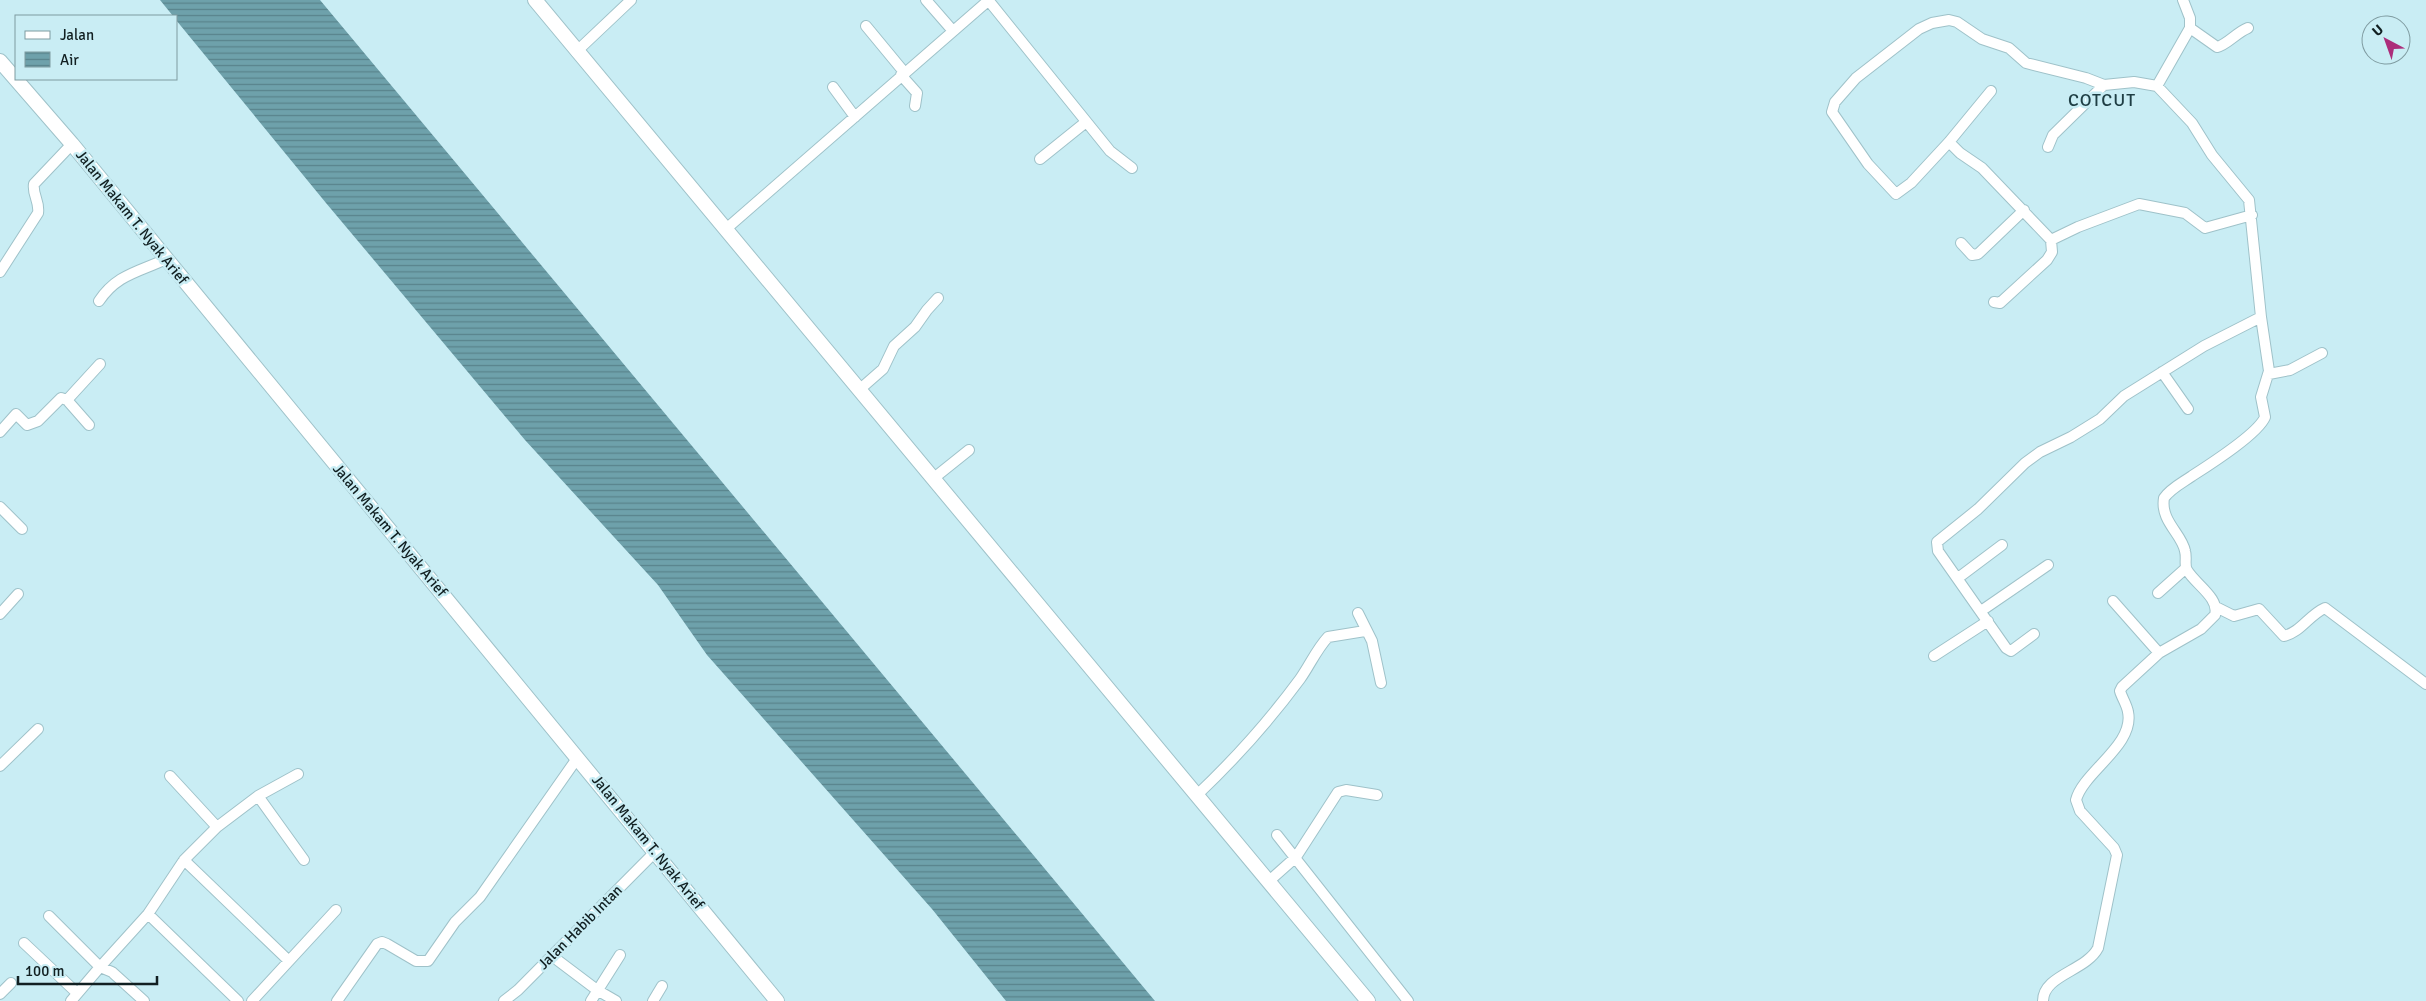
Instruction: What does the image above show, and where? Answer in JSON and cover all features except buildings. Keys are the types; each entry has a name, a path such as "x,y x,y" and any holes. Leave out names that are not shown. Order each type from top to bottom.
{"street":[{"path":"534,0 586,44 730,226 863,387 934,478 1197,795 1271,879 1368,1001"},
{"path":"586,44 631,0"},
{"path":"926,0 953,32"},
{"path":"730,226 989,0 1110,151 1132,168"},
{"path":"2157,86 2190,28 2190,18 2183,0"},
{"path":"1991,91 1949,142 1911,183 1896,194 1857,150 1834,117 1833,106 1838,97 1856,78 1919,29 1932,23 1949,20 1957,22 1982,39 2009,48 2026,64 2086,78 2104,85 2134,82 2157,86 2192,123 2212,155 2247,195 2252,215 2261,317 2269,374 2261,397 2265,413 2260,425 2216,460 2172,489 2164,498 2164,509 2172,528 2185,548 2186,568 2216,607 2234,616 2259,609 2284,636 2293,634 2316,612 2325,608 2426,684"},
{"path":"866,26 917,93 915,106"},
{"path":"2190,28 2217,46 2221,46 2238,32 2248,28"},
{"name":"Jalan Makam T. Nyak Arief","path":"0,61 15,78"},
{"name":"Jalan Makam T. Nyak Arief","path":"16,80 72,144 656,851 777,1001"},
{"path":"2048,147 2052,134 2104,85"},
{"path":"833,87 855,117"},
{"path":"1040,159 1086,122"},
{"path":"1949,142 1960,153 1982,168 2052,240 2052,252 2047,260 2000,304 1994,302"},
{"path":"0,272 38,213 38,205 33,191 34,184 72,144"},
{"path":"2052,240 2078,227 2139,204 2185,213 2205,228 2252,215"},
{"path":"1961,243 1972,255 1978,254 2024,210"},
{"path":"99,301 116,280 166,259"},
{"path":"863,387 883,369 894,346 915,326 938,298"},
{"path":"2034,634 2012,651 2008,651 1938,551 1937,542 1978,509 2025,463 2040,452 2100,420 2124,396 2204,346 2261,317"},
{"path":"2269,374 2290,370 2322,353"},
{"path":"66,400 100,364"},
{"path":"2162,372 2188,409"},
{"path":"0,432 16,414 27,425 38,421 61,398 66,400 89,425"},
{"path":"934,478 969,450"},
{"path":"0,507 22,529"},
{"path":"1958,578 2002,545"},
{"path":"1981,611 2048,565"},
{"path":"2158,593 2186,568"},
{"path":"0,614 18,594"},
{"path":"2113,601 2159,653"},
{"path":"2042,1000 2049,985 2089,960 2098,948 2117,855 2114,848 2080,811 2076,800 2081,789 2117,746 2124,734 2129,715 2120,691 2159,653 2209,623 2215,615 2216,607"},
{"path":"1358,613 1365,631 1372,640 1381,683"},
{"path":"1934,656 1988,621"},
{"path":"1197,795 1259,732 1300,679 1314,655 1328,637 1365,631"},
{"path":"0,766 38,729"},
{"path":"337,1001 376,944 382,942 416,961 428,961 455,922 480,897 578,757"},
{"path":"24,943 74,997 148,914 184,860 217,826 258,796 298,774"},
{"path":"170,776 217,826"},
{"path":"1271,879 1295,859 1338,792 1346,790 1377,795"},
{"path":"258,796 304,860"},
{"path":"1277,835 1408,1001"},
{"name":"Jalan Habib Intan","path":"504,1001 552,956 656,851"},
{"path":"184,860 289,961"},
{"path":"252,1001 336,910"},
{"path":"148,914 238,1001"},
{"path":"49,916 100,967 112,972 144,1001"},
{"path":"591,1001 620,954"},
{"path":"552,956 597,990 616,1001"},
{"path":"0,994 11,982"},
{"path":"653,1001 662,986"}],"water":[{"path":"160,0 320,0 1155,1001 1006,1001 932,909 707,655 658,585 525,440 326,203 178,22 178,15 172,15"}],"district":[{"name":"COTCUT","path":"2102,100"}]}
